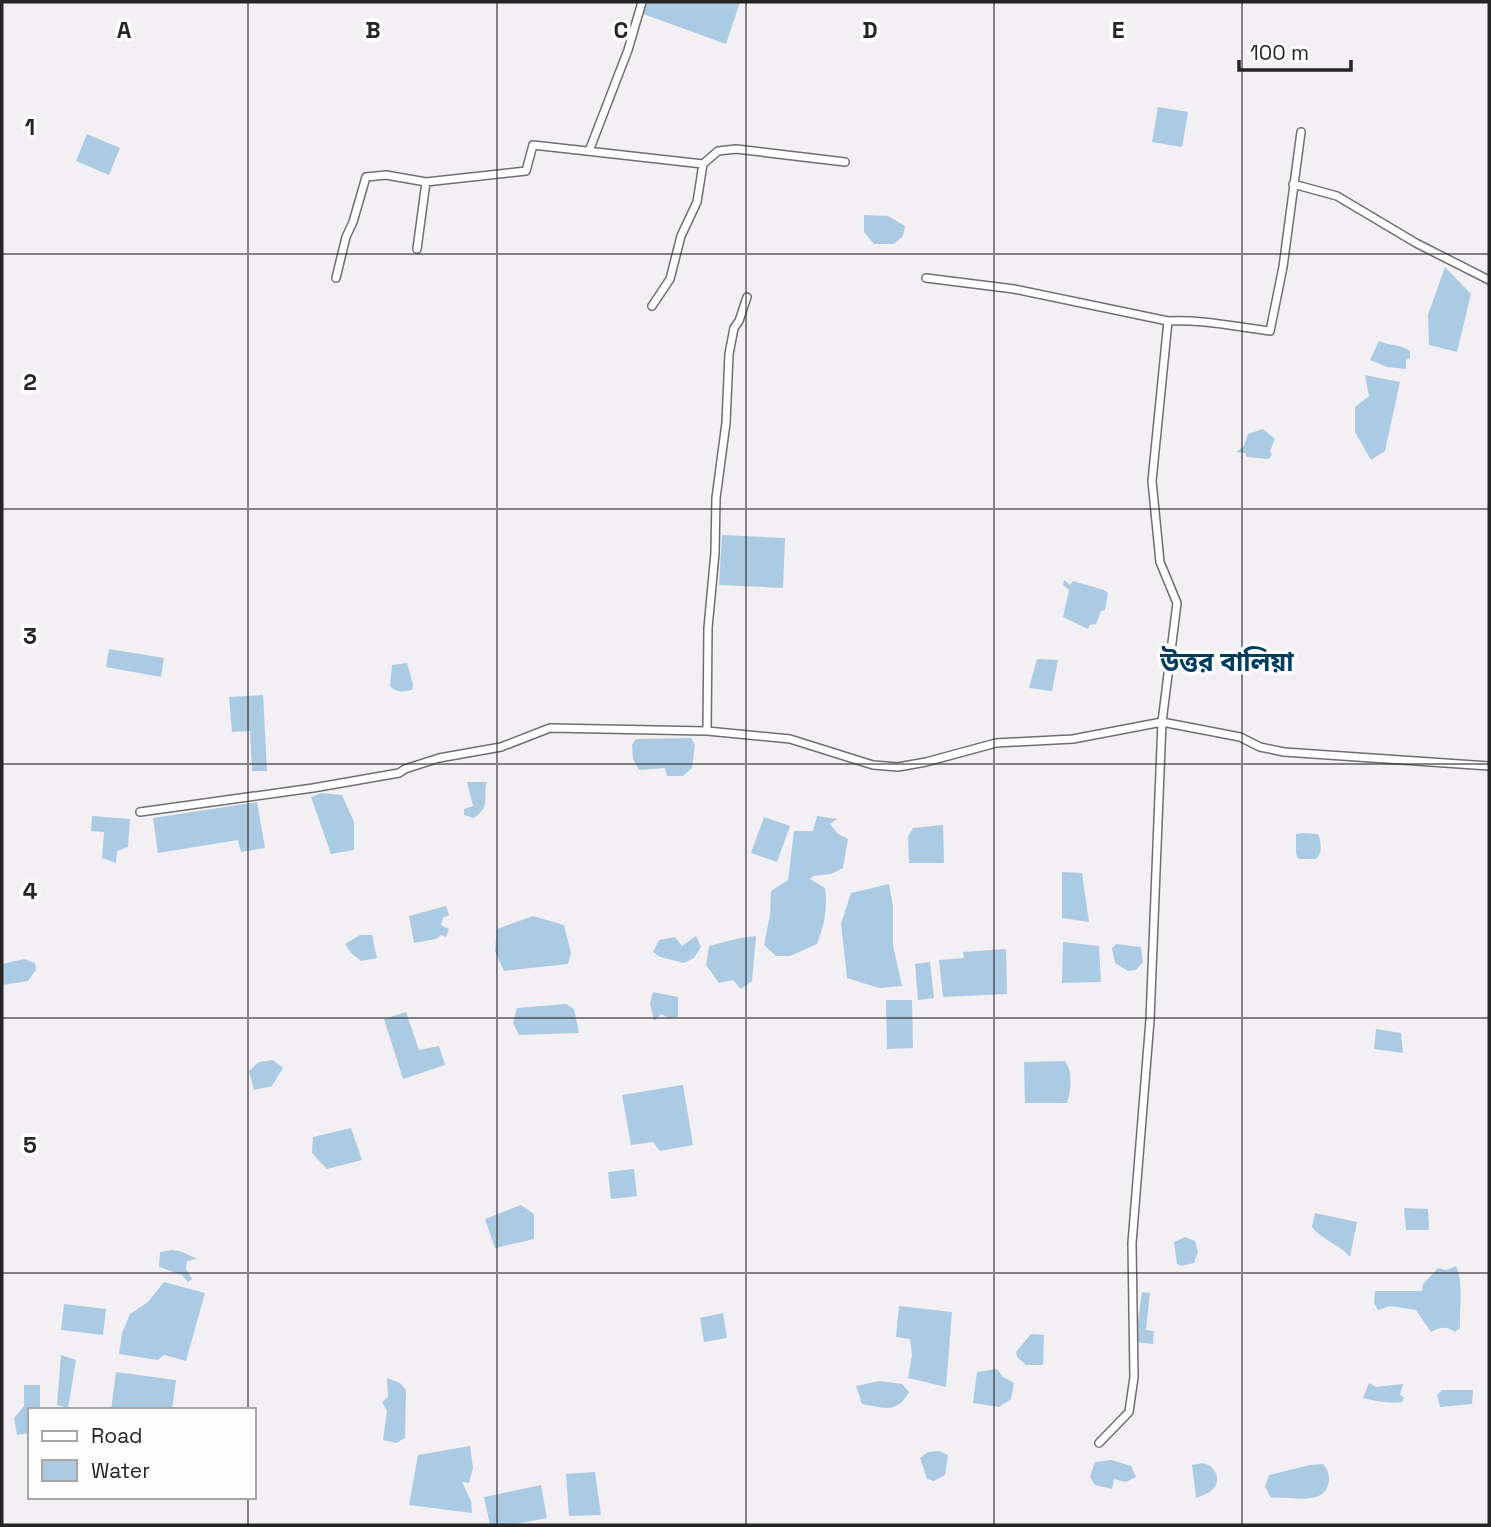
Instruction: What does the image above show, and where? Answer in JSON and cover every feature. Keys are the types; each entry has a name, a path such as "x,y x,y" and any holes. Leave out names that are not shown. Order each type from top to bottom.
{"street":[{"path":"589,151 628,50 642,2"},
{"path":"926,278 1014,289 1168,321 1191,320 1211,325 1270,331 1283,267 1301,132"},
{"path":"337,278 346,237 366,177 386,175 426,182 526,171 533,145 703,164"},
{"path":"652,306 670,279 681,236 697,202 703,164 718,150 736,149 845,162"},
{"path":"417,249 426,182"},
{"path":"1293,184 1337,196 1416,243 1489,280"},
{"path":"707,731 708,628 715,553 716,498 726,423 729,354 734,328 747,297"},
{"path":"1099,1443 1129,1412 1134,1377 1132,1243 1150,1020 1162,722 1177,603 1160,562 1152,472 1168,321"},
{"path":"139,812 399,773 439,758 501,747 550,728 707,731 790,739 873,765 898,767 996,743 1073,739 1162,722 1240,737 1260,747 1284,752 1489,765"}],"water":[{"path":"647,2 740,2 726,44 643,14"},
{"path":"1158,107 1188,112 1182,147 1152,142"},
{"path":"87,134 120,148 109,175 76,161"},
{"path":"864,215 888,216 905,226 903,236 894,244 874,244 864,232"},
{"path":"1445,267 1471,294 1457,352 1429,345 1428,315"},
{"path":"1379,341 1410,351 1406,369 1387,367 1370,360"},
{"path":"1365,375 1400,382 1385,451 1371,460 1355,432 1355,407 1369,396"},
{"path":"1263,429 1275,439 1269,459 1247,457 1245,453 1236,452 1244,446 1248,434"},
{"path":"722,535 785,538 783,588 719,585"},
{"path":"1064,580 1070,585 1073,581 1108,593 1105,610 1101,611 1096,624 1090,625 1088,629 1063,617 1069,590 1063,585"},
{"path":"109,649 164,658 161,677 106,667"},
{"path":"1037,659 1058,660 1052,691 1029,688"},
{"path":"407,663 412,690 397,691 390,686 392,665"},
{"path":"263,695 267,771 252,771 250,731 232,732 229,697"},
{"path":"691,738 695,745 692,768 683,776 667,776 665,768 639,770 633,759 632,745 636,739"},
{"path":"467,782 487,782 485,805 474,818 464,815 464,809 473,806"},
{"path":"321,793 342,795 354,822 354,850 331,854 311,797"},
{"path":"257,802 265,848 241,852 238,840 158,853 153,818"},
{"path":"92,816 130,819 128,847 117,851 116,863 102,858 104,832 91,831"},
{"path":"817,816 837,819 830,824 838,834 848,839 843,868 810,879 825,888 825,917 817,944 790,956 776,956 764,945 771,891 788,880 794,831 813,831"},
{"path":"764,817 790,826 777,862 751,853"},
{"path":"943,825 944,863 909,863 908,837 913,828"},
{"path":"1296,834 1318,834 1321,844 1316,859 1298,859"},
{"path":"1062,872 1082,873 1089,922 1062,918"},
{"path":"889,884 893,906 893,945 902,986 879,988 847,978 841,924 851,893"},
{"path":"446,906 449,915 443,918 441,925 449,929 446,937 441,935 436,939 414,943 409,916"},
{"path":"533,916 564,925 571,953 568,964 504,971 495,951 497,929"},
{"path":"360,935 372,935 377,958 361,961 351,953 345,944"},
{"path":"696,936 701,947 694,958 684,963 660,957 653,952 659,940 675,937 682,946"},
{"path":"756,936 752,981 741,989 733,980 719,983 706,965 709,946"},
{"path":"1063,942 1099,946 1101,982 1062,983"},
{"path":"1116,944 1141,947 1143,962 1136,970 1128,971 1115,963 1112,948"},
{"path":"1006,949 1007,994 943,997 939,960 964,958 963,952"},
{"path":"24,959 35,963 36,970 28,981 2,985 2,964"},
{"path":"930,962 934,998 918,1000 915,964"},
{"path":"653,992 678,997 678,1017 669,1018 661,1014 654,1021 650,1003"},
{"path":"886,1000 912,1000 913,1048 887,1049"},
{"path":"566,1004 574,1009 579,1033 519,1035 513,1023 517,1008"},
{"path":"406,1012 419,1050 439,1046 445,1065 403,1079 384,1019"},
{"path":"1376,1029 1401,1033 1403,1053 1374,1049"},
{"path":"273,1060 283,1068 272,1086 254,1090 249,1071 259,1062"},
{"path":"1065,1061 1070,1081 1067,1103 1025,1103 1024,1062"},
{"path":"683,1085 693,1145 660,1151 653,1142 631,1145 622,1095"},
{"path":"351,1128 362,1160 327,1169 312,1153 313,1137"},
{"path":"634,1169 637,1196 611,1199 608,1172"},
{"path":"521,1205 534,1214 534,1239 495,1248 485,1219"},
{"path":"1404,1208 1428,1209 1429,1230 1406,1230"},
{"path":"1315,1213 1357,1222 1350,1257 1312,1227"},
{"path":"1185,1237 1195,1241 1198,1252 1194,1263 1181,1266 1177,1264 1174,1242"},
{"path":"172,1250 197,1259 187,1261 186,1269 192,1279 188,1282 182,1275 159,1267 160,1252"},
{"path":"1456,1266 1461,1296 1460,1328 1455,1332 1443,1328 1431,1332 1416,1310 1390,1306 1378,1310 1374,1303 1375,1291 1422,1291 1423,1284 1438,1268 1446,1270"},
{"path":"164,1282 205,1293 186,1361 164,1355 158,1360 119,1354 122,1333 130,1314 148,1302"},
{"path":"1142,1292 1150,1293 1146,1330 1154,1331 1153,1344 1135,1342"},
{"path":"64,1304 106,1309 103,1335 61,1330"},
{"path":"899,1306 952,1312 946,1387 908,1378 912,1355 910,1339 896,1337"},
{"path":"723,1313 727,1338 704,1342 700,1318"},
{"path":"1031,1334 1044,1335 1043,1365 1026,1365 1017,1357 1016,1352"},
{"path":"61,1355 76,1360 68,1408 57,1405"},
{"path":"997,1369 1003,1377 1014,1383 1011,1399 999,1407 973,1403 977,1372"},
{"path":"116,1372 176,1380 172,1408 111,1408"},
{"path":"387,1378 400,1383 406,1390 405,1438 396,1443 383,1440 387,1411 382,1402 388,1397"},
{"path":"879,1381 902,1384 909,1392 895,1407 862,1404 856,1386"},
{"path":"1369,1383 1376,1387 1403,1384 1400,1395 1404,1397 1402,1402 1363,1398"},
{"path":"24,1385 40,1385 40,1408 28,1408 28,1433 17,1435 14,1418 24,1406"},
{"path":"1442,1390 1473,1390 1472,1404 1440,1407 1437,1395"},
{"path":"470,1446 473,1468 469,1483 462,1482 471,1501 472,1513 409,1505 418,1455"},
{"path":"939,1451 948,1455 945,1475 934,1481 927,1479 920,1458 928,1452"},
{"path":"1112,1460 1131,1466 1136,1477 1126,1482 1114,1479 1112,1489 1095,1485 1090,1477 1095,1462"},
{"path":"1203,1463 1214,1470 1217,1482 1210,1491 1196,1498 1192,1465"},
{"path":"1323,1464 1329,1482 1325,1492 1319,1496 1304,1499 1271,1498 1265,1487 1269,1475"},
{"path":"595,1472 601,1515 569,1516 566,1474"},
{"path":"541,1485 547,1518 510,1525 490,1525 484,1497"}],"district":[{"name":"উত্তর বালিয়া","path":"1227,662"}]}
